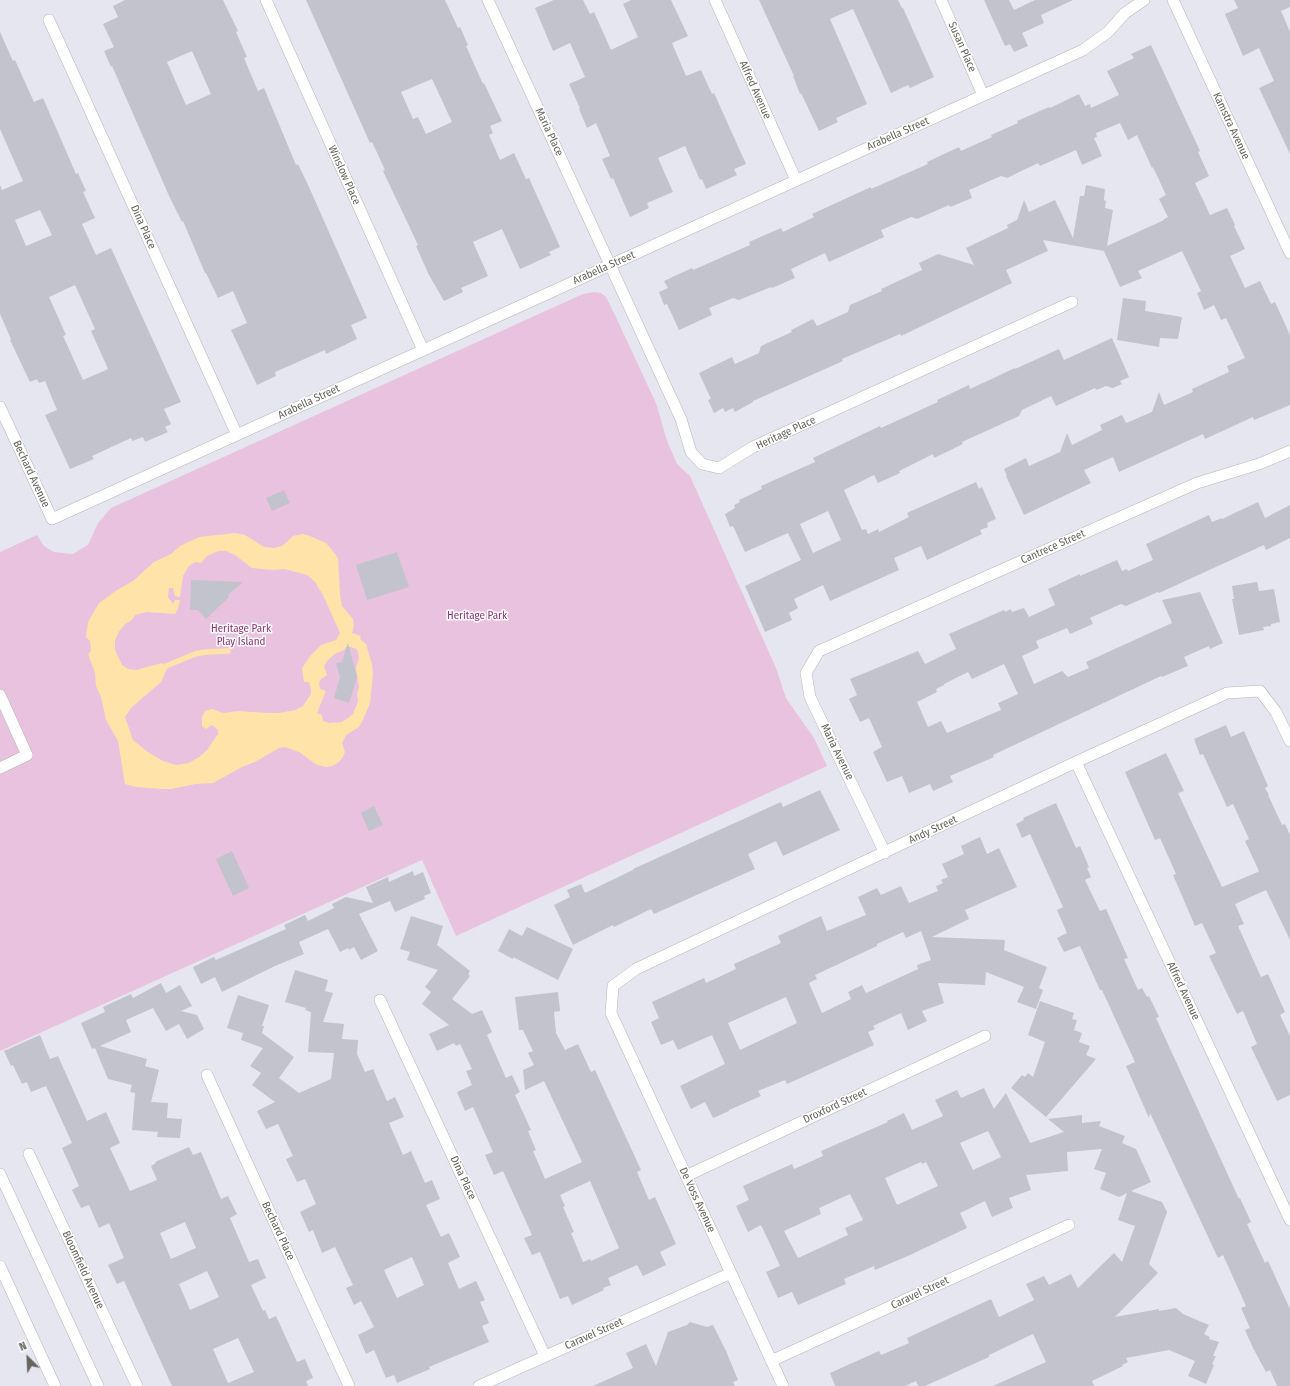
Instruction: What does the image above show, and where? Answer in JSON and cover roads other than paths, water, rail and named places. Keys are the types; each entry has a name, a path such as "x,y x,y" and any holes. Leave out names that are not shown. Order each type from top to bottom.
{"street":[{"name":"Winslow Place","path":"266,0 423,350"},
{"name":"Maria Place","path":"488,0 610,265"},
{"name":"Alfred Avenue","path":"714,0 796,180"},
{"name":"Susan Place","path":"940,0 983,95"},
{"name":"Arabella Street","path":"52,519 1083,50 1108,32 1125,13 1144,0"},
{"name":"Kamstra Avenue","path":"1173,0 1290,253"},
{"name":"Dina Place","path":"49,20 237,435"},
{"name":"Heritage Place","path":"610,265 681,419 691,452 702,464 719,468 754,447 1072,302"},
{"name":"Bechard Avenue","path":"0,407 52,519"},
{"name":"Cantrece Street","path":"819,651 1197,483 1259,464 1290,451"},
{"name":"Maria Avenue","path":"819,651 806,673 810,697 885,853"},
{"name":"Andy Street","path":"611,1013 614,986 636,969 1076,762 1227,693 1260,691 1276,712 1290,741"},
{"path":"0,696 27,755 0,768"},
{"name":"Alfred Avenue","path":"1076,762 1290,1220"},
{"name":"Dina Place","path":"380,1000 545,1356"},
{"name":"De Voss Avenue","path":"611,1013 783,1386"},
{"name":"Droxford Street","path":"686,1176 985,1036"},
{"name":"Bechard Place","path":"207,1075 349,1386"},
{"name":"Bloomfield Avenue","path":"29,1154 137,1386"},
{"path":"0,1174 98,1386"},
{"name":"Caravel Street","path":"772,1361 1069,1225"},
{"path":"0,1266 55,1386"},
{"name":"Caravel Street","path":"479,1386 731,1273"}],"waterway":[{"path":"166,666 195,654 228,651"}],"park label":[{"name":"Heritage Park","path":"477,616"},
{"name":"Heritage Park Play Island","path":"241,635"}]}
